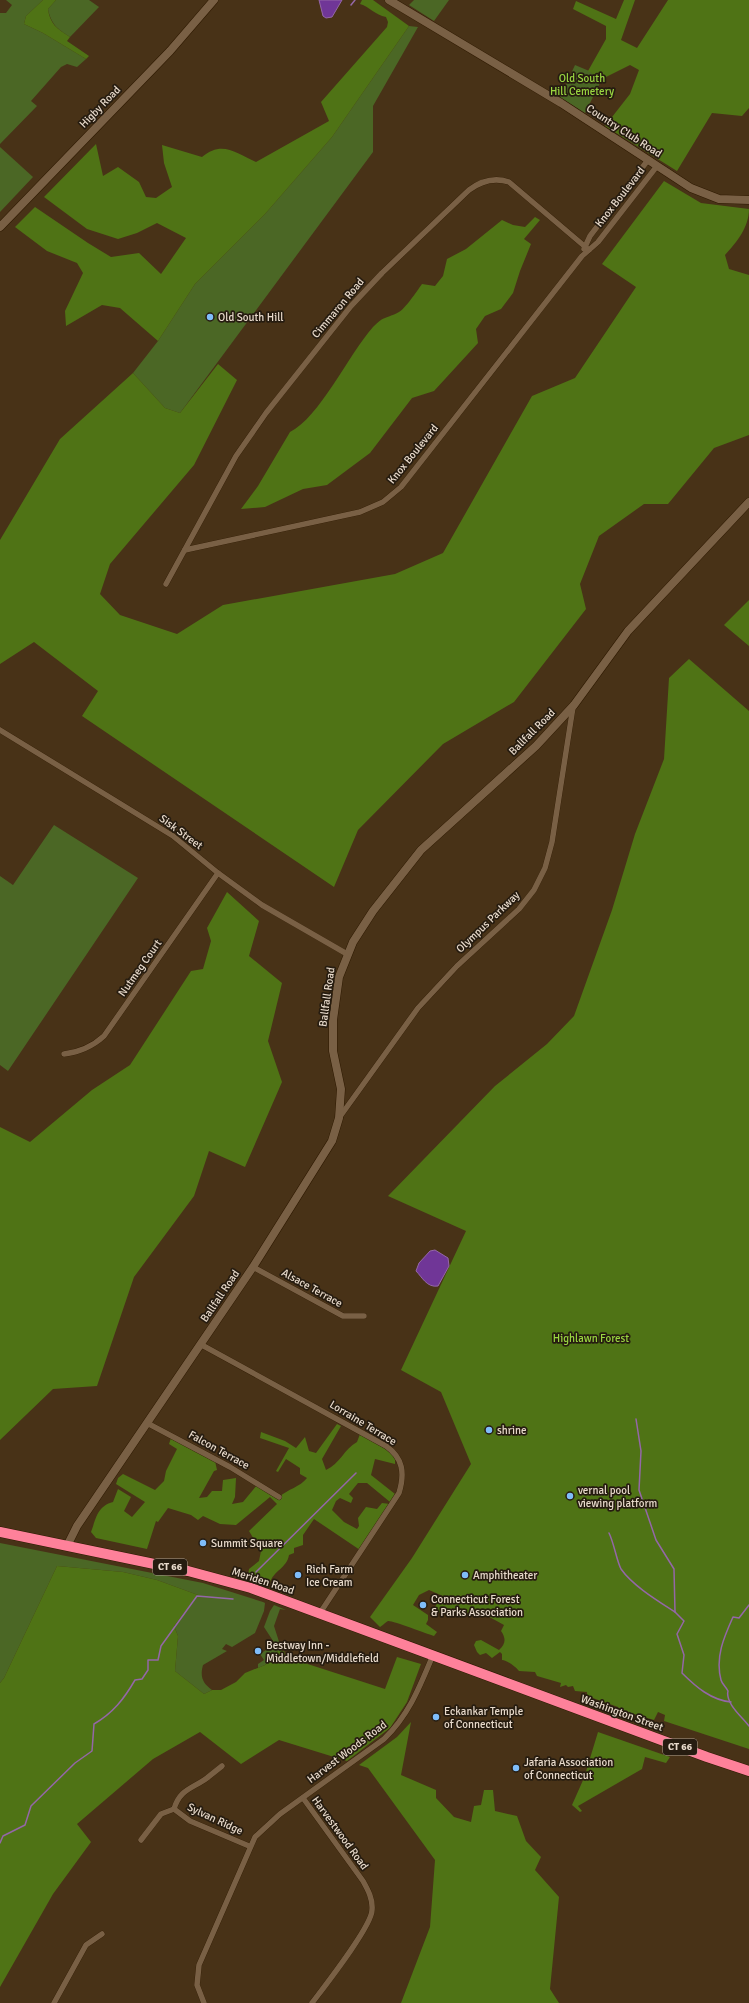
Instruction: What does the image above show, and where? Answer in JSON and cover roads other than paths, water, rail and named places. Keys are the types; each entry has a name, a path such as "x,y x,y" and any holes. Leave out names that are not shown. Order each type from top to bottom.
{"highway":[{"name":"Meriden Road","path":"0,1532 209,1576 272,1595 533,1692"},
{"name":"Washington Street","path":"533,1692 707,1757 749,1771"}],"main road":[{"name":"Higby Road","path":"0,227 170,51 214,0"},
{"name":"Country Club Road","path":"389,0 561,103 691,188 705,195 719,199 749,200"},
{"name":"Ballfall Road","path":"68,1546 77,1526 253,1267 332,1141 339,1118 341,1089 333,1051 333,1020 339,977 347,954 373,911 421,850 536,746 574,705 628,631 749,502"}],"street":[{"name":"Knox Boulevard","path":"185,550 360,512 383,502 402,487 582,256 587,248 590,236 648,160"},
{"name":"Knox Boulevard","path":"587,248 598,242 657,166"},
{"name":"Cimmaron Road","path":"166,584 236,456 266,413 350,306 382,273 476,185 493,179 509,182 587,248"},
{"name":"Olympus Parkway","path":"339,1118 418,1008 457,966 519,909 534,890 545,868 552,842 574,705"},
{"name":"Sisk Street","path":"0,730 173,836 218,873 280,916 347,954"},
{"name":"Nutmeg Court","path":"64,1054 81,1051 90,1047 109,1030 218,873"},
{"name":"Alsace Terrace","path":"253,1267 343,1316 364,1316"},
{"name":"Lorraine Terrace","path":"200,1344 386,1446 400,1460 403,1473 399,1493 320,1613"},
{"name":"Falcon Terrace","path":"147,1423 225,1464 279,1497"},
{"name":"Harvest Woods Road","path":"303,1798 384,1739 395,1729 411,1706 432,1655"},
{"name":"Sylvan Ridge","path":"174,1809 176,1803 186,1790 208,1778 222,1766"},
{"name":"Harvestwood Road","path":"204,2003 197,1985 199,1965 249,1846 261,1829 303,1798 363,1880 371,1894 373,1911 364,1929 312,2003"},
{"name":"Sylvan Ridge","path":"141,1840 160,1814 174,1809"},
{"name":"Sylvan Ridge","path":"174,1809 190,1821 249,1846"},
{"path":"54,2003 86,1946 102,1934"}],"waterway":[{"path":"351,5 355,0"},
{"path":"636,1419 641,1451 639,1490 656,1540 674,1569 675,1612 684,1621 677,1634 684,1655 682,1673 710,1696 731,1702"},
{"path":"256,1572 356,1473"},
{"path":"609,1533 621,1569 626,1575 646,1593 675,1612"},
{"path":"0,1843 3,1836 25,1825 31,1806 75,1763 92,1751 94,1724 101,1720 118,1705 135,1680 142,1679 148,1670 148,1660 158,1660 161,1646 197,1596 233,1599"},
{"path":"749,1605 739,1618 733,1617 721,1647 719,1663 721,1680 728,1691 731,1705 749,1726"}],"place":[{"name":"Old South Hill","path":"210,317"},
{"name":"shrine","path":"489,1430"},
{"name":"vernal pool viewing platform","path":"570,1496"},
{"name":"Summit Square","path":"203,1543"},
{"name":"Rich Farm Ice Cream","path":"298,1575"},
{"name":"Amphitheater","path":"465,1575"},
{"name":"Connecticut Forest & Parks Association","path":"423,1605"},
{"name":"Bestway Inn - Middletown/Middlefield","path":"258,1651"},
{"name":"Eckankar Temple of Connecticut","path":"436,1717"},
{"name":"Jafaria Association of Connecticut","path":"516,1768"}],"park label":[{"name":"Old South Hill Cemetery","path":"582,84"},
{"name":"Highlawn Forest","path":"591,1338"}]}
